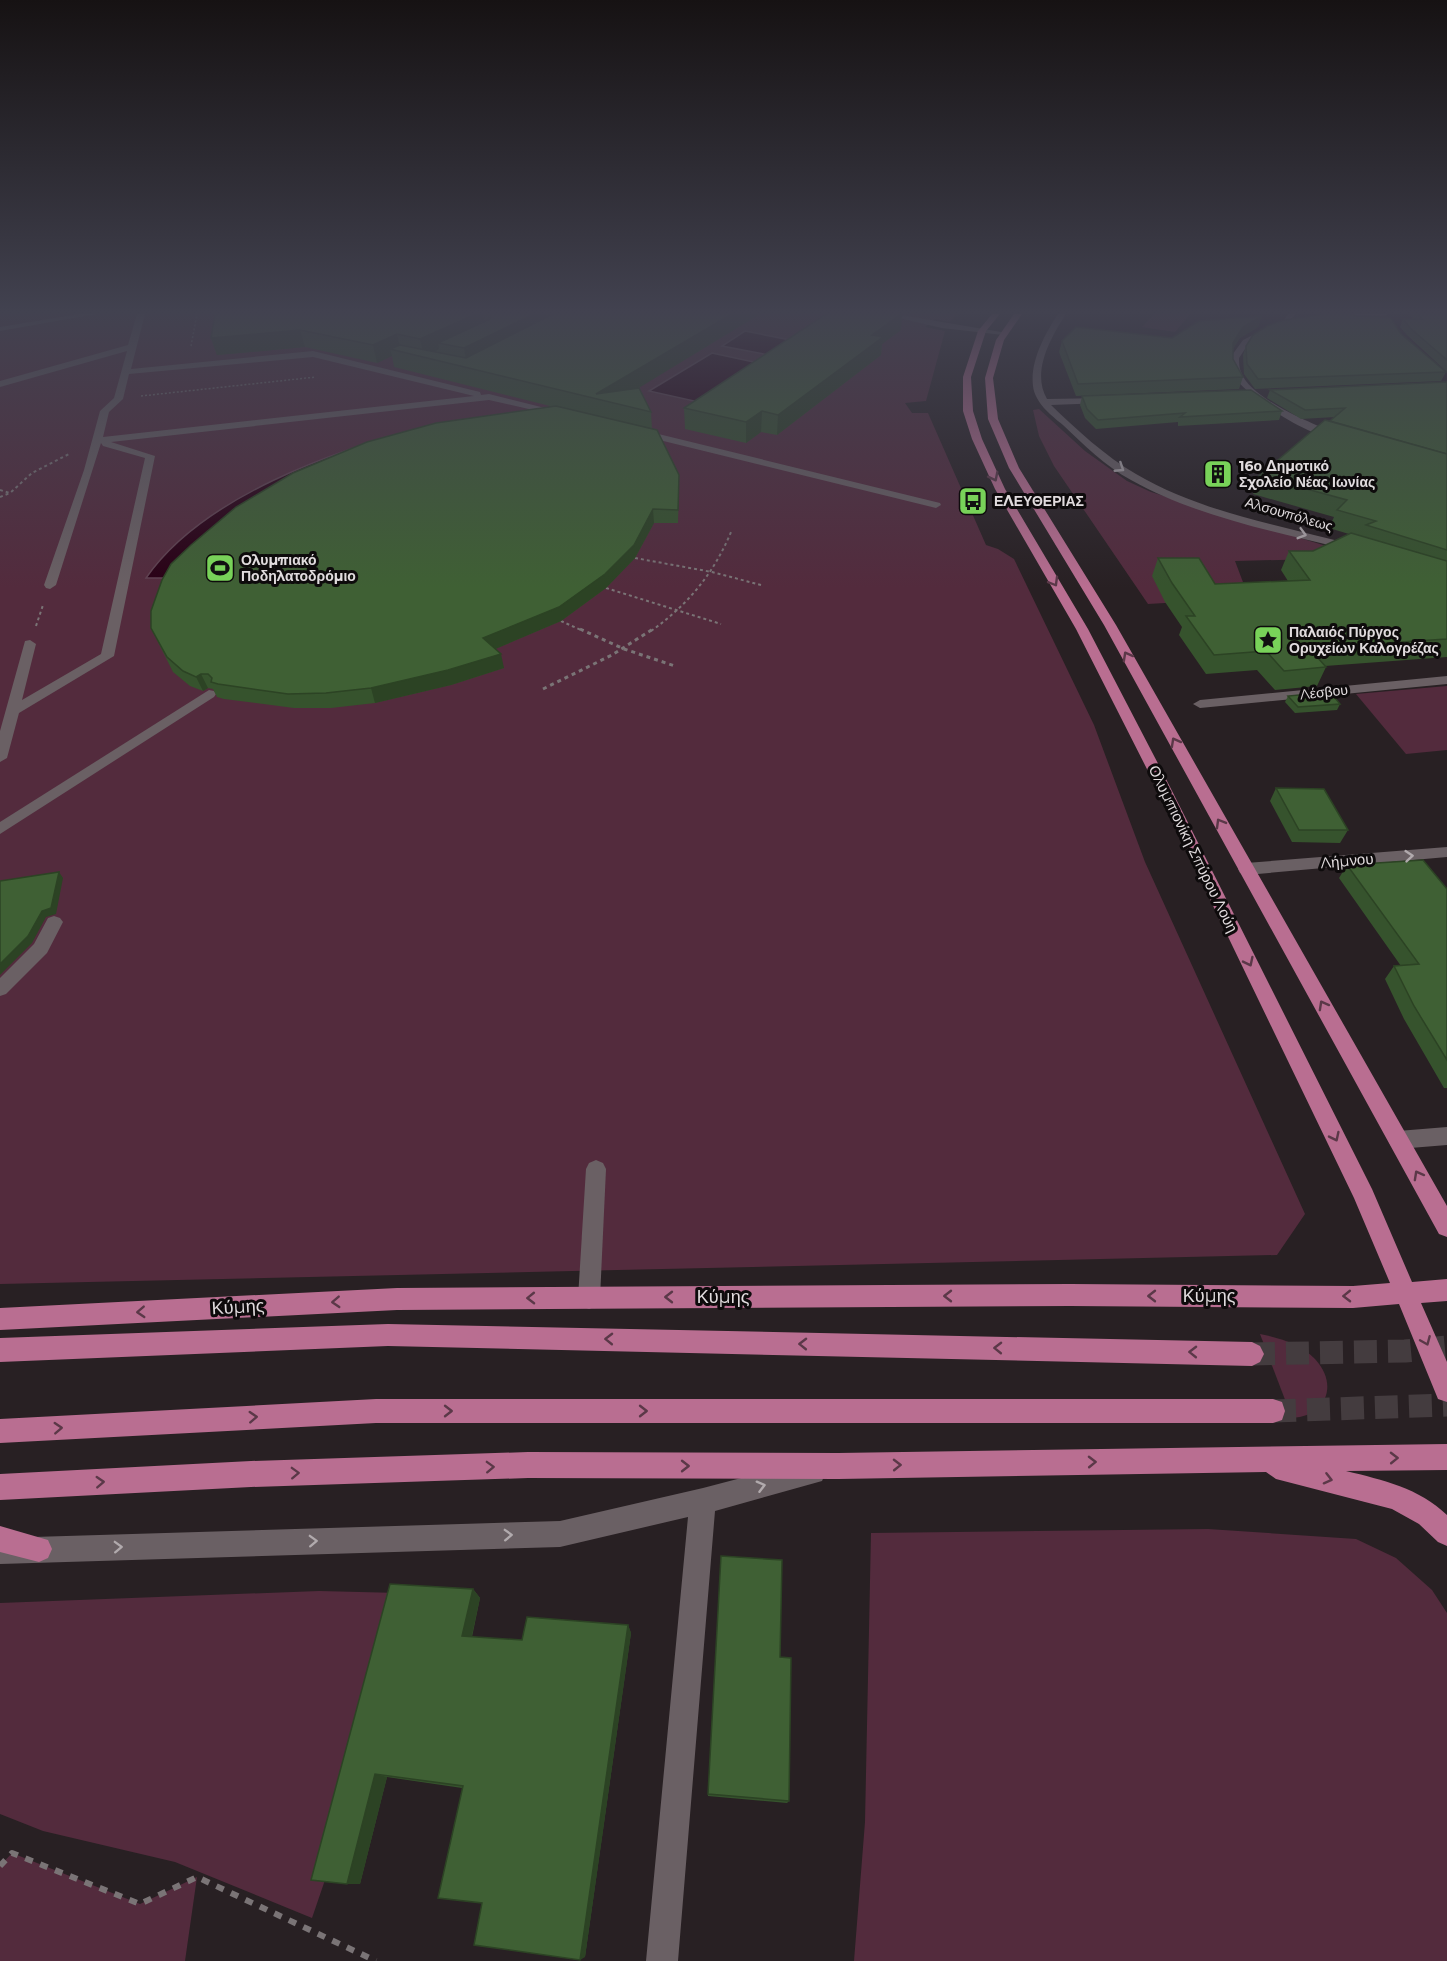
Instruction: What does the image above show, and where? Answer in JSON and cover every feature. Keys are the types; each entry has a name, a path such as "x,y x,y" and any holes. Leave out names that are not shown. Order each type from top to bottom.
{"main road":[{"name":"Ολυμπιονίκη Σπύρου Λούη","path":"968,406 970,420 986,461 1082,629 1158,777 1364,1196 1447,1390"},
{"name":"Ολυμπιονίκη Σπύρου Λούη","path":"990,406 1001,439 1014,468 1110,625 1447,1227"},
{"name":"Κύμης","path":"0,1319 396,1299 1353,1297 1447,1290"},
{"path":"0,1350 388,1335 1252,1354"},
{"path":"0,1431 376,1411 1273,1411"},
{"path":"0,1487 251,1474 528,1466 838,1466 1447,1457"},
{"path":"1251,1460 1396,1497 1428,1515 1447,1533"},
{"path":"0,1539 39,1550"}],"street":[{"path":"50,585 89,470 95,441 106,409 110,406"},
{"path":"95,441 413,406"},
{"path":"526,406 576,417"},
{"name":"Αλσουπόλεως","path":"1048,406 1100,455 1142,482 1215,509 1370,553"},
{"path":"1269,406 1283,415 1344,439"},
{"path":"629,430 936,505"},
{"path":"11,712 107,656 150,456 95,441"},
{"path":"0,758 30,644"},
{"name":"Λέσβου","path":"1200,704 1447,680"},
{"path":"0,829 209,694"},
{"name":"Λήμνου","path":"1246,869 1447,852"},
{"path":"0,989 40,948 54,922"},
{"path":"1398,1140 1447,1136"},
{"path":"589,1298 596,1169"},
{"path":"0,1551 560,1534 703,1501 838,1466"},
{"path":"662,1961 703,1501"}],"path":[{"path":"0,498 10,493 32,473 95,441"},
{"path":"0,490 10,493"},
{"path":"543,689 593,667 675,610 710,572 730,532"},
{"path":"635,558 710,572 761,585"},
{"path":"30,644 50,585"},
{"path":"606,588 721,624"},
{"path":"561,621 623,648 675,666"},
{"path":"0,1866 12,1853 140,1904 197,1877 376,1961"}],"shaded area":[{"path":"0,406 907,406 912,413 928,413 986,545 1014,559 1094,725 1145,862 1305,1214 1277,1255 0,1284"},
{"path":"1039,409 1085,451 1127,481 1151,492 1336,549 1316,559 1235,561 1249,598 1148,604 1054,466 1039,436 1033,410"},
{"path":"428,426 177,578 146,578 171,549 201,523 236,500 313,463 353,448"},
{"path":"1447,686 1447,750 1406,754 1356,694"},
{"path":"1260,1334 1297,1346 1315,1359 1322,1369 1327,1389 1321,1405 1313,1412 1292,1418"},
{"path":"1208,1529 1356,1539 1396,1558 1432,1590 1447,1613 1447,1961 854,1961 865,1822 871,1533"},
{"path":"319,1591 400,1593 325,1880 312,1918 175,1862 43,1831 0,1814 0,1603"},
{"path":"12,1853 140,1904 197,1877 185,1961 0,1961 0,1866"}],"building":[{"path":"556,406 657,430 679,475 678,510 653,509 634,545 605,574 559,607 483,638 501,654 448,670 371,688 288,694 211,682 212,678 208,674 196,677 183,671 167,657 151,628 151,611 162,580 171,564 236,507 293,473 367,442 436,423"},
{"path":"624,406 648,406 651,412"},
{"path":"688,406 791,406 778,415 762,411 746,422 684,408"},
{"path":"1086,406 1274,406 1282,411 1180,417 1185,413 1098,420"},
{"path":"1297,406 1447,406 1447,454 1330,421 1345,408 1305,410"},
{"path":"1325,420 1447,454 1447,550 1366,525 1376,521 1337,510 1347,500 1259,476"},
{"path":"1351,533 1447,561 1447,639 1309,648 1326,667 1284,671 1266,651 1214,655 1186,616 1195,616 1158,558 1199,558 1215,584 1310,580 1289,551 1313,551"},
{"path":"1330,692 1340,704 1298,707 1288,696"},
{"path":"1276,788 1324,789 1348,830 1299,830"},
{"path":"1423,860 1447,889 1447,1060 1414,1006 1394,966 1419,964 1347,865"},
{"path":"59,872 51,908 42,911 28,936 0,964 0,881"},
{"path":"721,1556 782,1560 780,1657 791,1658 789,1801 708,1794"},
{"path":"390,1584 473,1589 462,1636 522,1640 527,1617 628,1625 580,1960 474,1945 482,1903 438,1898 463,1786 375,1774 347,1884 311,1880"}],"tunnel":[{"path":"1252,1354 1405,1351 1447,1347"},
{"path":"1273,1411 1447,1405"}],"place":[{"name":"16ο Δημοτικό Σχολείο Νέας Ιωνίας","path":"1218,474"},
{"name":"ΕΛΕΥΘΕΡΙΑΣ","path":"973,501"},
{"name":"Ολυμπιακό Ποδηλατοδρόμιο","path":"220,568"},
{"name":"Παλαιός Πύργος Ορυχείων Καλογρέζας","path":"1268,640"}]}
